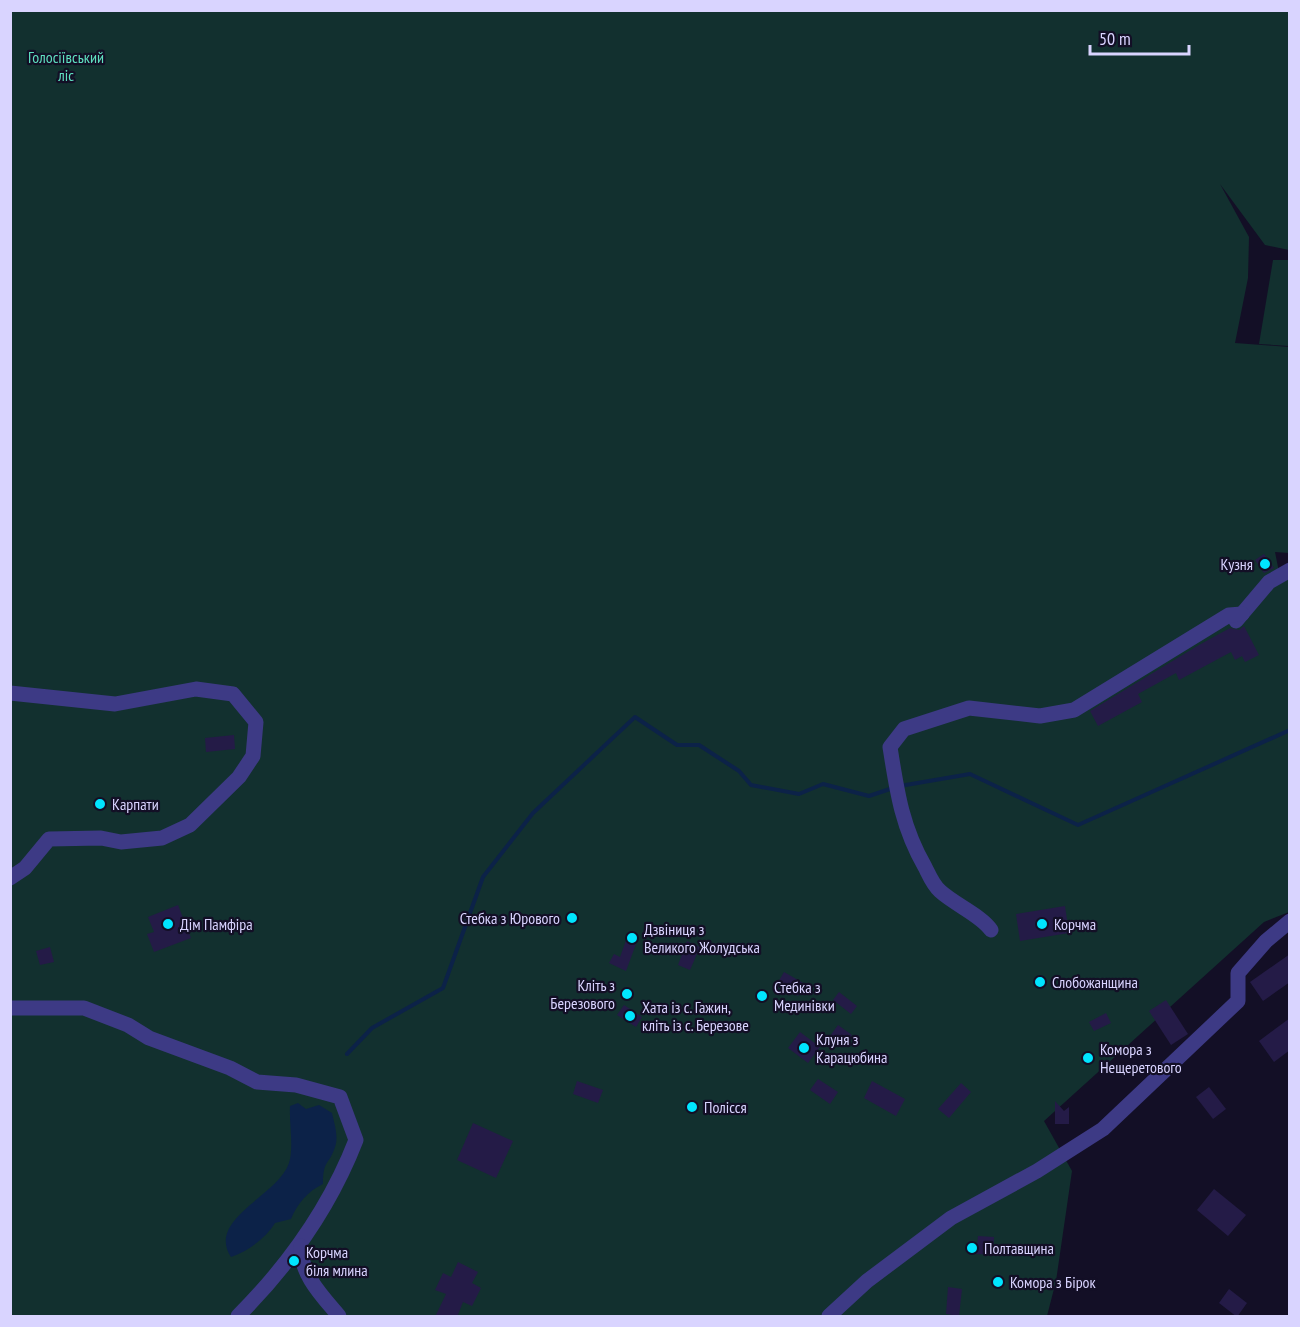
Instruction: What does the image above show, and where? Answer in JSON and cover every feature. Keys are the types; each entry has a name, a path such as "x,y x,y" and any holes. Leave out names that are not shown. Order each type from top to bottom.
{"street":[{"path":"991,930 986,922 967,913 937,889 914,849 900,811 890,747 904,729 969,708 1040,716 1074,710 1230,615 1237,619 1269,582 1290,570"},
{"path":"10,693 115,704 196,689 233,694 256,722 253,756 239,777 190,825 162,838 121,842 101,838 49,839 25,868 10,878"},
{"path":"829,1317 867,1281 951,1218 1037,1171 1103,1129 1238,1001 1238,973 1266,940 1290,921"},
{"path":"10,1008 84,1008 257,1082 296,1085 340,1098 356,1140 347,1166 301,1246 238,1317"},
{"path":"301,1246 300,1257 315,1289 339,1317"}],"green space":[{"name":"Голосіївський ліс","path":"10,11 1289,11 1289,250 1265,245 1220,184 1249,237 1248,278 1235,343 1289,347 1289,553 1275,552 1280,577 1290,571 1289,912 1264,922 1044,1121 1072,1171 1056,1281 1047,1316 11,1316"},
{"path":"1273,260 1289,260 1289,346 1259,344"}],"water":[{"path":"298,1103 306,1109 319,1105 332,1113 336,1143 325,1166 323,1184 304,1199 296,1208 291,1219 275,1223 256,1243 231,1257 226,1243 228,1231 235,1219 272,1186 289,1163 290,1106"}],"building":[{"name":"Кузня","path":"1264,554 1274,568 1264,573 1255,560"},
{"path":"1244,626 1259,655 1245,662 1242,656 1235,660 1231,652 1179,680 1176,673 1138,694 1142,702 1098,726 1090,711 1199,645 1230,628 1239,630"},
{"path":"234,735 235,749 206,752 205,738"},
{"name":"Дім Памфіра","path":"178,905 191,938 154,952 147,934 154,932 148,917"},
{"name":"Корчма","path":"1065,906 1069,933 1020,941 1016,914"},
{"path":"629,932 639,936 626,971 609,963 614,954 620,957"},
{"path":"687,941 700,947 690,970 678,965"},
{"path":"50,947 54,962 40,965 36,951"},
{"path":"1290,954 1290,982 1263,1001 1250,982"},
{"path":"784,972 805,984 798,996 777,984"},
{"path":"839,992 857,1006 851,1014 833,1000"},
{"path":"1166,1000 1188,1034 1171,1045 1149,1011"},
{"name":"Хата із с. Гажин, кліть із с. Березове","path":"624,1005 642,1017 636,1027 617,1015"},
{"path":"1106,1013 1111,1023 1094,1031 1089,1022"},
{"path":"1290,1018 1290,1050 1274,1062 1259,1041"},
{"path":"838,1025 852,1035 844,1045 830,1036"},
{"name":"Клуня з Карацюбина","path":"800,1032 820,1047 808,1063 788,1048"},
{"path":"818,1079 838,1092 830,1104 810,1090"},
{"path":"577,1081 603,1090 598,1103 573,1094"},
{"path":"872,1081 905,1099 896,1116 864,1098"},
{"path":"961,1083 971,1092 949,1118 938,1109"},
{"path":"1209,1087 1226,1109 1213,1119 1196,1097"},
{"path":"1055,1101 1064,1111 1069,1107 1069,1124 1055,1124"},
{"path":"473,1123 513,1141 496,1178 457,1160"},
{"path":"1214,1189 1246,1215 1228,1236 1197,1210"},
{"path":"978,1236 994,1237 993,1255 976,1254"},
{"path":"458,1262 478,1272 472,1283 481,1288 472,1306 463,1302 457,1317 435,1317 446,1294 435,1290 443,1273 451,1277"},
{"path":"948,1287 962,1289 959,1316 946,1314"},
{"path":"1229,1289 1247,1303 1237,1317 1219,1303"}],"waterway":[{"path":"347,1054 372,1028 443,988 483,877 533,813 635,717 677,745 699,745 739,771 751,785 799,794 823,784 869,796 893,788"},
{"path":"900,786 970,774 1078,825 1290,730"}],"place":[{"name":"Кузня","path":"1265,564"},
{"name":"Карпати","path":"100,804"},
{"name":"Стебка з Юрового","path":"572,918"},
{"name":"Дім Памфіра","path":"168,924"},
{"name":"Корчма","path":"1042,924"},
{"name":"Дзвіниця з Великого Жолудська","path":"632,938"},
{"name":"Слобожанщина","path":"1040,982"},
{"name":"Кліть з Березового","path":"627,994"},
{"name":"Стебка з Мединівки","path":"762,996"},
{"name":"Хата із с. Гажин, кліть із с. Березове","path":"630,1016"},
{"name":"Клуня з Карацюбина","path":"804,1048"},
{"name":"Комора з Нещеретового","path":"1088,1058"},
{"name":"Полісся","path":"692,1107"},
{"name":"Полтавщина","path":"972,1248"},
{"name":"Корчма біля млина","path":"294,1261"},
{"name":"Комора з Бірок","path":"998,1282"}]}
